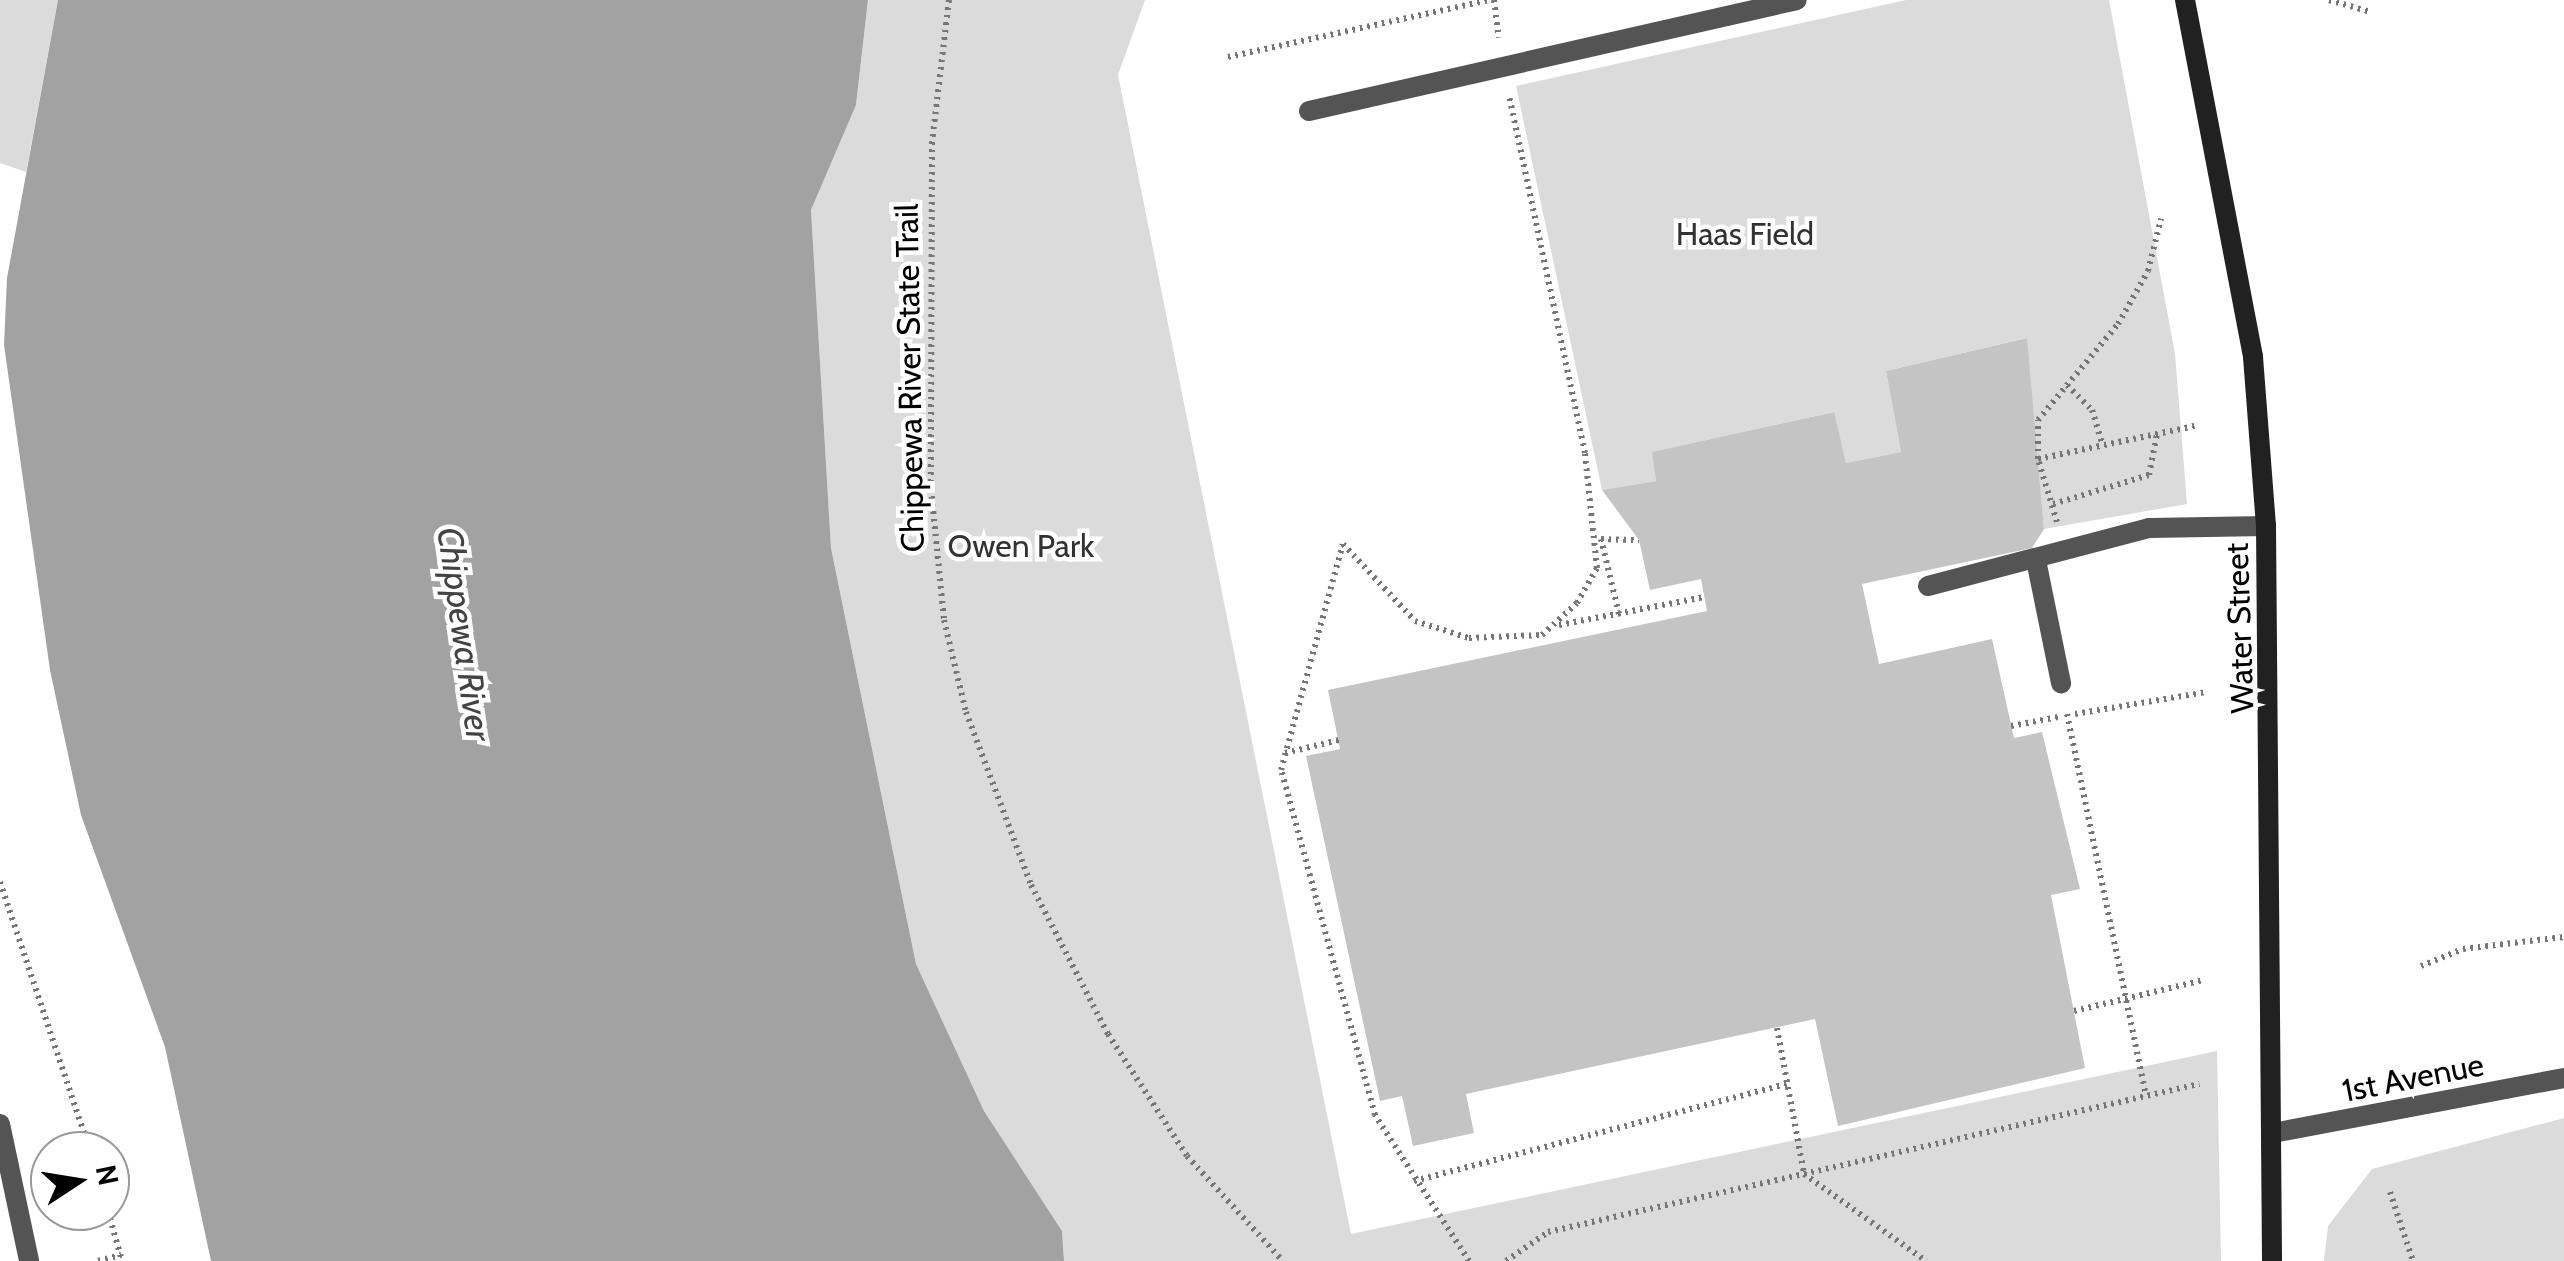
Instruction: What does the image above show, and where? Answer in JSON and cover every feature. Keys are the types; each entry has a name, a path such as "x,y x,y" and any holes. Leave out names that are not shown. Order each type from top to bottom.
{"main road":[{"name":"Water Street","path":"2185,0 2253,357 2266,526 2272,1261"}],"street":[{"path":"1308,112 1797,0"},
{"path":"1928,586 2149,528 2266,526"},
{"path":"2036,560 2061,684"},
{"name":"1st Avenue","path":"2273,1132 2564,1078"},
{"path":"0,1124 29,1261"}],"path":[{"name":"Chippewa River State Trail","path":"949,0 932,160 931,488 944,620 966,712 1031,885 1108,1034 1187,1156 1284,1261"},
{"path":"1228,57 1491,0 1600,539 1619,614"},
{"path":"2329,0 2371,12"},
{"path":"2063,551 2054,504 2038,459 2038,420 2132,300 2162,220"},
{"path":"2067,385 2092,410 2103,445"},
{"path":"2038,459 2194,426"},
{"path":"2054,504 2150,475 2157,434"},
{"path":"1600,539 1639,540"},
{"path":"1557,626 1597,568 1600,539"},
{"path":"1469,1261 1414,1181 1364,1084 1292,820 1285,753 1344,544 1414,621 1468,638 1557,626 1704,597"},
{"path":"2061,684 2146,1096"},
{"path":"2011,726 2207,692"},
{"path":"1285,753 1339,740"},
{"path":"0,882 2,903 83,1131"},
{"path":"2420,966 2463,948 2564,937"},
{"path":"2074,1011 2204,980"},
{"path":"1777,1028 1804,1174 1926,1261"},
{"path":"1414,1181 1788,1084"},
{"path":"1506,1261 1548,1232 2199,1084"},
{"path":"2390,1192 2413,1261"},
{"path":"98,1261 122,1258 114,1231"}],"green space":[{"path":"0,0 58,0 26,172 0,163"},
{"name":"Owen Park","path":"868,0 1145,0 1118,75 1351,1234 2217,1051 2221,1261 1064,1261 1062,1231 984,1111 916,964 831,548 811,210 856,105"},
{"name":"Haas Field","path":"1906,0 2109,0 2175,354 2187,504 2044,529 2026,338 1886,371 1901,452 1846,463 1833,412 1653,452 1656,481 1602,490 1516,86"},
{"path":"2564,1118 2564,1261 2324,1261 2328,1226 2372,1169"}],"water":[{"name":"Chippewa River","path":"58,0 868,0 856,105 811,210 831,548 916,964 984,1111 1062,1231 1064,1261 211,1261 165,1047 81,815 50,670 4,345 7,278"}],"building":[{"path":"2027,338 2044,529 2032,548 1862,584 1879,664 1992,639 2014,738 2042,732 2080,889 2051,895 2085,1068 1838,1126 1815,1019 1466,1094 1474,1133 1413,1146 1402,1096 1380,1101 1306,756 1340,749 1328,690 1707,611 1701,579 1650,590 1639,540 1602,490 1656,481 1652,452 1834,412 1846,463 1901,452 1886,371"}]}
